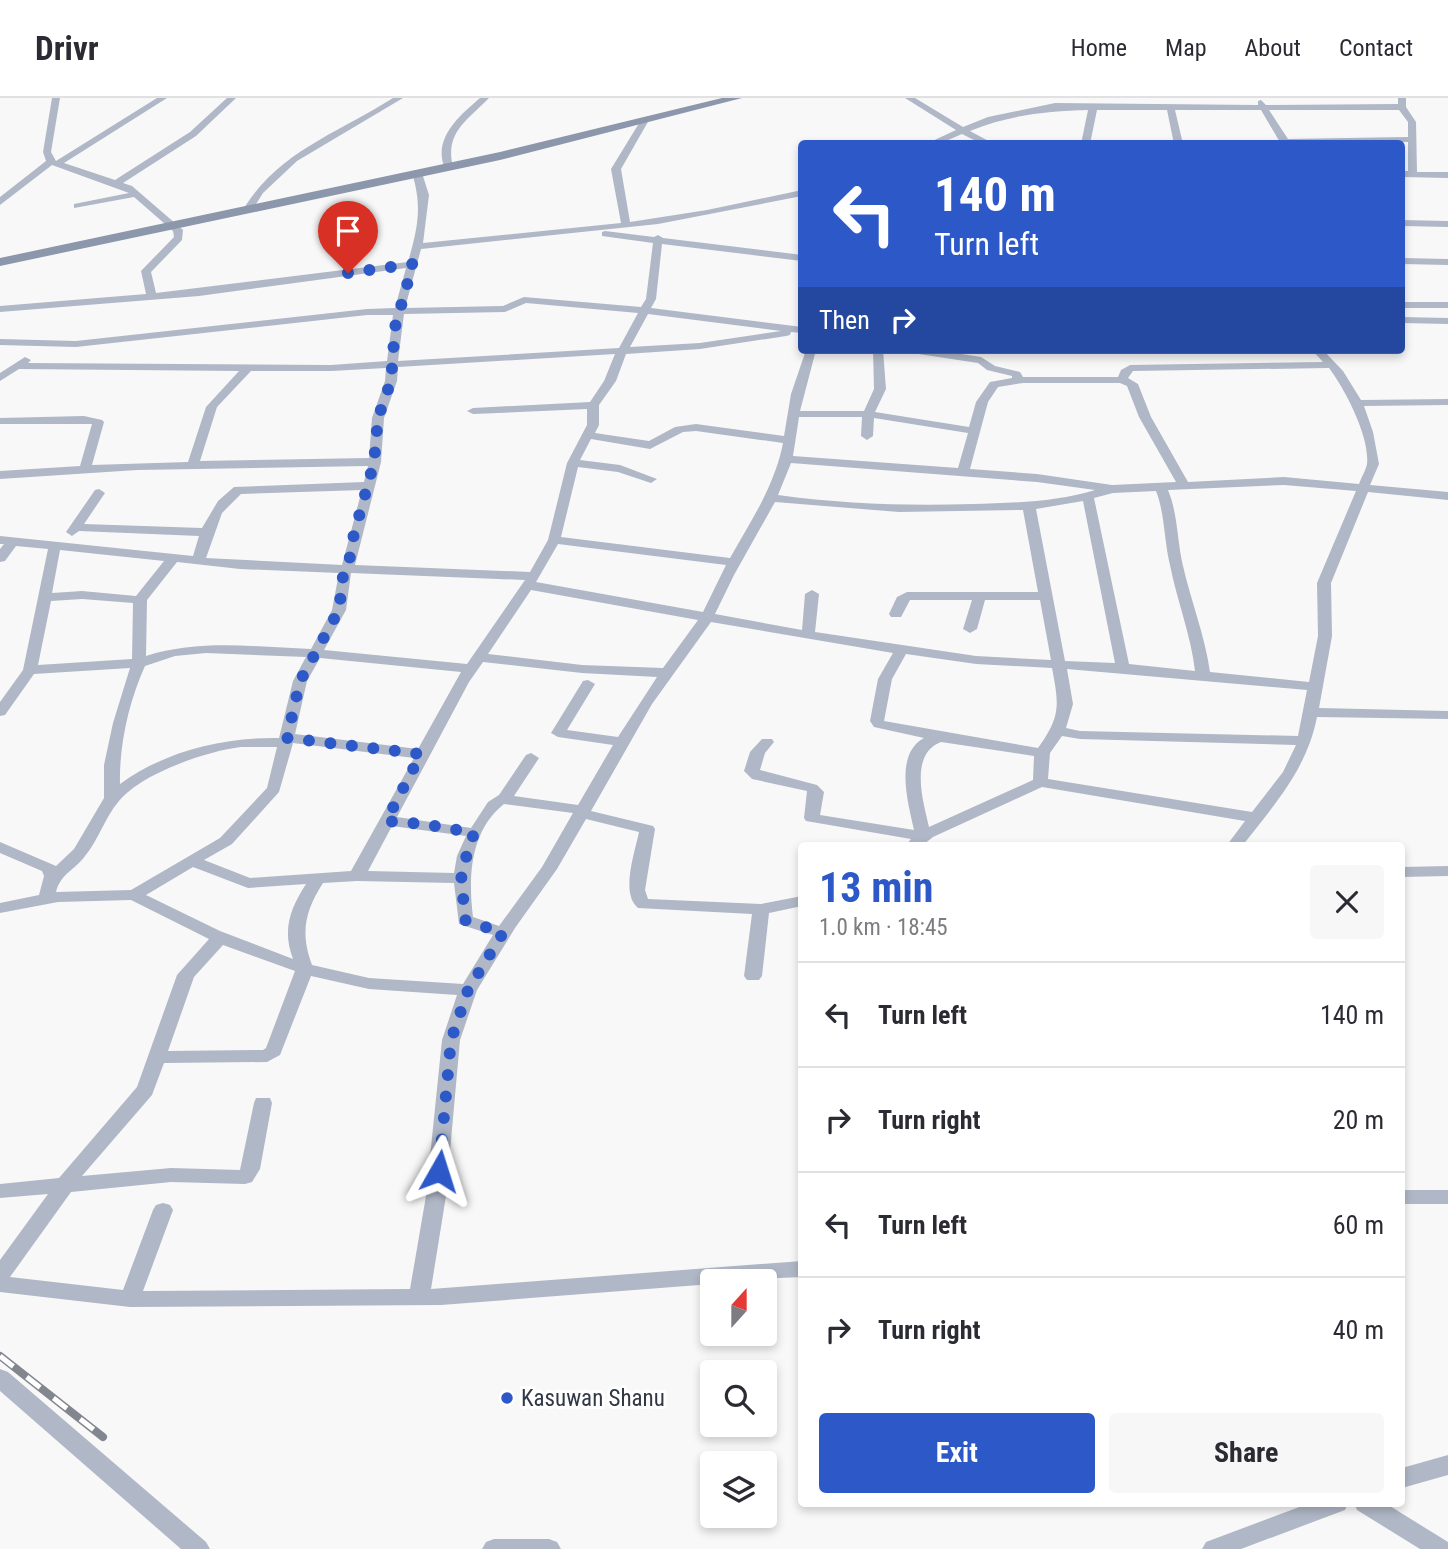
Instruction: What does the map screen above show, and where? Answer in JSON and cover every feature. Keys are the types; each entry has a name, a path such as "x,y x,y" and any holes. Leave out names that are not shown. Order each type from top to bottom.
{"street":[{"path":"56,98 47,152 54,163 117,183 136,194 173,226 179,238 146,271 151,295"},
{"path":"0,202 54,163 163,98"},
{"path":"117,183 185,138 232,98"},
{"path":"248,210 252,200 276,174 399,98"},
{"path":"448,167 445,155 456,123 485,98"},
{"path":"0,262 448,167 736,98"},
{"path":"909,98 982,140"},
{"path":"939,140 991,119 1086,98"},
{"path":"1086,140 1098,109 1108,98"},
{"path":"1257,98 1283,140"},
{"path":"1047,108 1171,110 1402,102 1412,122 1413,174"},
{"path":"1171,110 1178,140"},
{"path":"626,224 616,169 645,120"},
{"path":"1382,140 1414,139"},
{"path":"0,908 46,900 134,895 226,841 274,789 300,681 339,610 343,576 348,568 374,462 374,438 391,381 398,310 421,232 424,195 417,173"},
{"path":"1405,174 1448,175"},
{"path":"0,185 19,187"},
{"path":"77,206 136,194"},
{"path":"415,247 578,232 738,209 798,195"},
{"path":"1405,223 1448,224"},
{"path":"578,232 658,238 798,257"},
{"path":"357,876 421,754 474,663 531,580 554,540 573,463 593,425 593,405 610,381 651,299 658,238"},
{"path":"1405,261 1448,262"},
{"path":"0,309 200,293 413,264"},
{"path":"0,342 43,345 156,337 398,310 505,309 524,300 798,330"},
{"path":"1405,305 1448,305"},
{"path":"1405,320 1448,321"},
{"path":"17,366 247,369 391,364 700,346 798,331"},
{"path":"0,379 43,345"},
{"path":"419,1297 436,1196 451,1040 468,990 503,933 549,869 621,742 707,617 771,498 786,459 797,394 810,354"},
{"path":"867,436 868,414 880,389 878,354"},
{"path":"940,354 981,360 991,368 1016,374 1019,380"},
{"path":"1237,842 1290,773 1306,741 1325,636 1324,583 1332,558 1366,486 1373,464 1371,444 1358,402 1321,354"},
{"path":"1122,380 1130,368 1331,365"},
{"path":"192,465 200,449 205,422 211,408 247,369"},
{"path":"963,472 982,402 992,386 1019,380 1122,380 1132,383 1145,417 1183,484"},
{"path":"1358,402 1448,402"},
{"path":"473,411 593,405"},
{"path":"795,414 868,414 896,421 974,431"},
{"path":"0,421 84,419 98,422 85,469"},
{"path":"588,435 650,445 671,431 684,428 788,440"},
{"path":"786,459 842,466 963,472 1112,489 1284,481 1366,486 1448,496"},
{"path":"0,475 192,465 374,462"},
{"path":"573,463 620,469 651,479"},
{"path":"198,562 205,532 230,495 238,490 368,486"},
{"path":"1160,486 1167,500 1176,564 1200,645 1203,675"},
{"path":"771,498 896,511 1029,506 1088,497 1112,489"},
{"path":"0,712 30,670 44,597 59,545 99,493"},
{"path":"1088,497 1122,668"},
{"path":"1029,506 1066,704 1058,731 1042,753 1040,782"},
{"path":"75,527 205,532"},
{"path":"554,540 735,562"},
{"path":"0,558 7,541 198,562 348,568 531,580 707,617 901,650 976,660 1122,668 1315,687"},
{"path":"52,876 71,866 82,852 112,798 112,765 120,723 131,680 139,663 140,600 173,559"},
{"path":"808,634 812,594"},
{"path":"44,597 82,595 140,600"},
{"path":"896,614 902,600 908,596 1046,596"},
{"path":"970,629 979,598"},
{"path":"30,670 139,663 173,652 206,649 668,673"},
{"path":"901,650 885,680 877,722 940,737 1042,753"},
{"path":"588,684 558,733 621,742"},
{"path":"1311,712 1448,715"},
{"path":"1058,731 1080,735 1306,741"},
{"path":"919,841 914,793 916,755 923,745 940,737"},
{"path":"112,798 159,769 225,745 286,740 421,754"},
{"path":"767,742 758,752 752,771 757,776 812,788 816,792 812,818 919,841 1040,782 1257,818"},
{"path":"504,799 531,758"},
{"path":"503,933 465,920 460,878 464,855 474,833 494,803 504,799 583,811 647,829 637,890 639,900 644,904 761,909 798,902"},
{"path":"386,821 424,824 474,833"},
{"path":"0,847 48,869 52,876 46,900"},
{"path":"191,861 248,883 357,876 460,878"},
{"path":"1405,872 1448,871"},
{"path":"158,1057 267,1056 274,1051 305,968 296,947 293,927 302,902 317,880"},
{"path":"134,895 219,939 305,968 357,981 468,990"},
{"path":"753,976 761,909"},
{"path":"0,1276 66,1183 145,1090 187,975 219,939"},
{"path":"0,1191 171,1175 245,1177 250,1168 263,1103"},
{"path":"1405,1197 1448,1197"},
{"path":"130,1299 163,1210"},
{"path":"0,1284 130,1299 419,1297 798,1269"},
{"path":"0,1378 198,1549"},
{"path":"1405,1477 1448,1465"},
{"path":"1214,1549 1326,1507"},
{"path":"1372,1507 1440,1549"},
{"path":"494,1549 549,1549"}],"railway":[{"path":"0,1356 103,1437"}],"place":[{"name":"Kasuwan Shanu","path":"507,1398"}],"route":[{"path":"348,273 413,264 398,310 391,381 378,418 374,438 374,462 353,538 348,568 343,576 339,610 300,681 287,738 421,754 386,821 424,824 474,833 464,855 460,878 465,920 470,924 503,933 468,990 451,1040 439,1171"}]}
